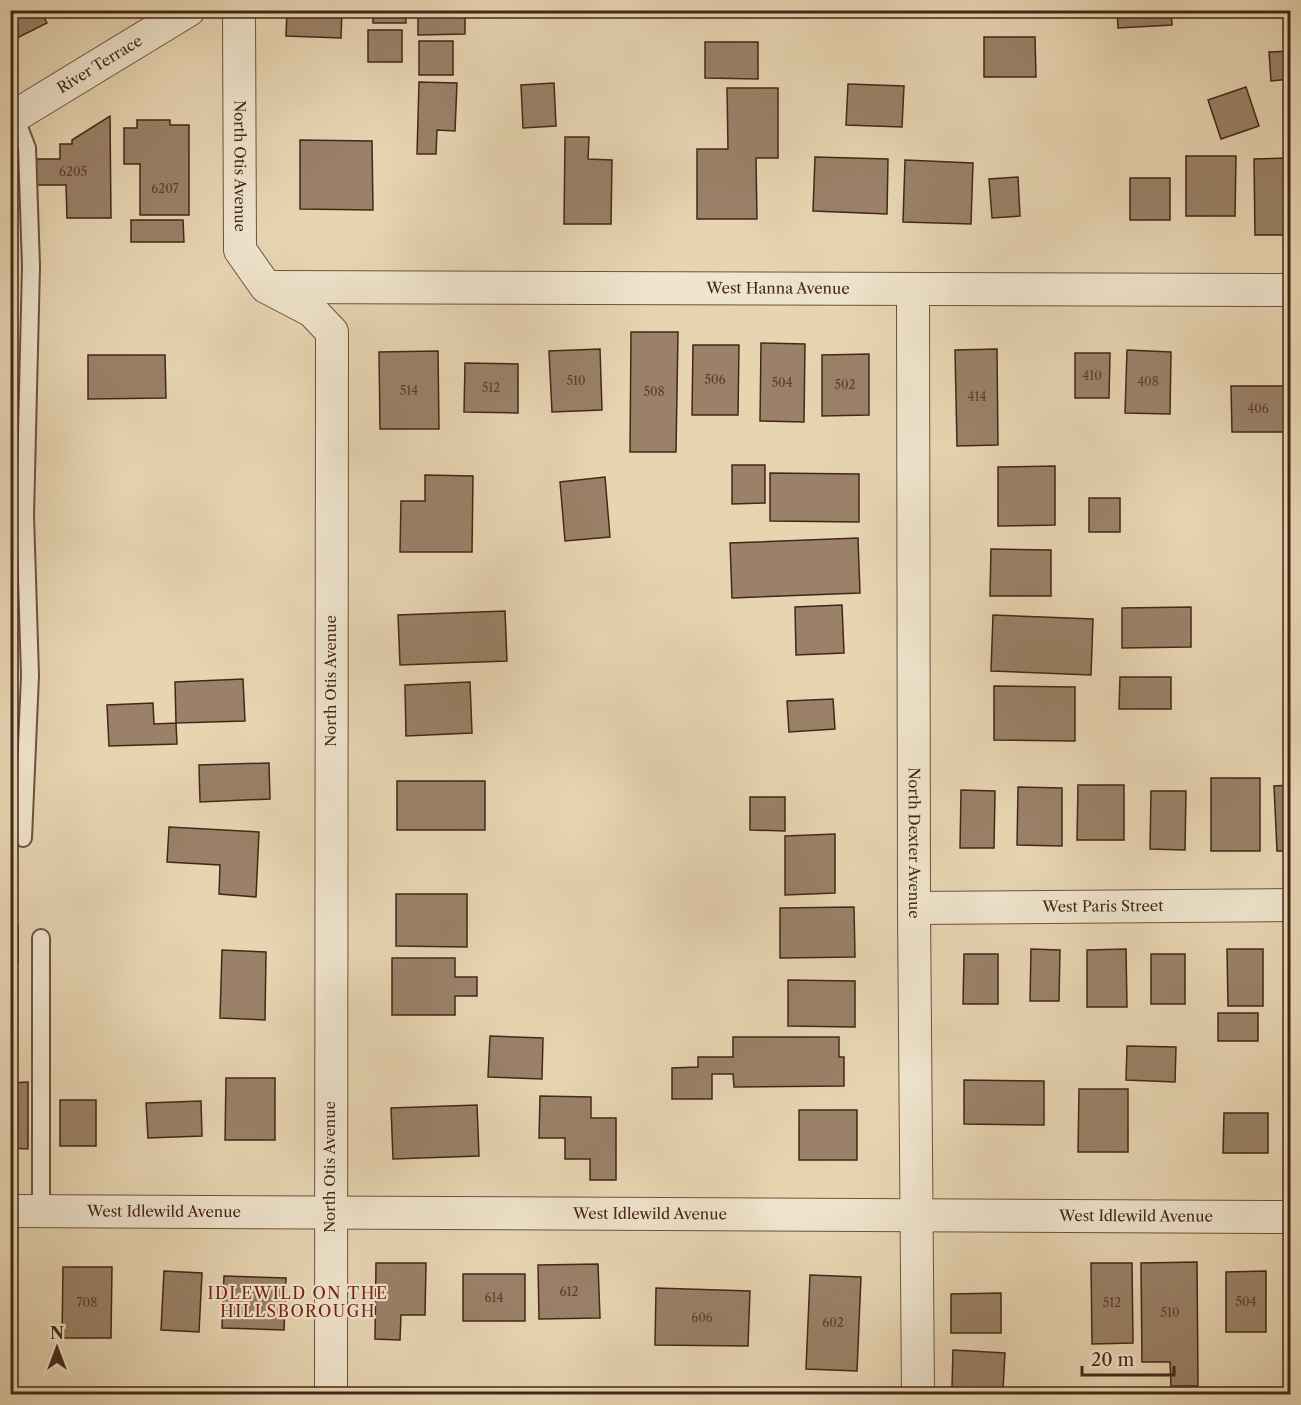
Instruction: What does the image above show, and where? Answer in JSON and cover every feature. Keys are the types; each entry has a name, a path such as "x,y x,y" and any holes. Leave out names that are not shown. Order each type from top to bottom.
{"street":[{"name":"River Terrace","path":"13,118 189,10"},
{"name":"North Otis Avenue","path":"238,10 240,250 266,287 312,311 332,332 331,1395"},
{"name":"West Hanna Avenue","path":"266,287 1290,291"},
{"name":"North Dexter Avenue","path":"913,289 918,1395"},
{"name":"West Paris Street","path":"914,908 1290,904"},
{"name":"West Idlewild Avenue","path":"10,1211 1290,1217"}],"lane":[{"path":"13,118 27,148 31,266 25,515 30,676 23,838"},
{"path":"41,938 41,1211"}],"building":[{"path":"10,10 40,10 47,23 15,39 10,30"},
{"path":"287,10 342,10 341,38 286,36"},
{"path":"353,10 405,10 406,23 373,23 373,16 353,17"},
{"path":"418,10 465,10 465,34 418,35"},
{"path":"498,10 543,10 543,17 498,17"},
{"path":"572,10 603,10 603,12 572,14"},
{"path":"838,10 891,10 891,14 838,12"},
{"path":"1117,10 1171,10 1172,25 1118,28"},
{"path":"368,30 402,30 402,62 368,62"},
{"path":"984,37 1035,37 1036,77 984,77"},
{"path":"419,41 453,41 453,75 419,75"},
{"path":"705,42 758,42 758,79 705,78"},
{"path":"1290,51 1290,79 1271,81 1269,52"},
{"path":"419,82 457,83 455,131 437,130 436,154 417,154"},
{"path":"554,83 556,126 523,128 521,85"},
{"path":"848,84 904,86 902,127 846,125"},
{"path":"1246,87 1259,126 1221,139 1208,100"},
{"path":"727,88 778,88 778,158 756,158 757,219 697,219 697,149 728,149"},
{"path":"110,116 111,218 67,218 66,185 36,185 36,159 60,159 60,144 72,144 72,140"},
{"path":"137,120 170,120 170,125 189,125 189,215 140,215 140,164 124,164 124,128 137,128"},
{"path":"565,137 589,137 588,159 612,160 611,224 564,224"},
{"path":"300,140 372,141 373,210 300,209"},
{"path":"1186,156 1236,156 1235,216 1186,216"},
{"path":"815,157 888,159 887,214 813,211"},
{"path":"1290,158 1290,235 1255,235 1254,159"},
{"path":"905,160 973,163 971,224 903,222"},
{"path":"1018,177 1020,216 992,218 989,179"},
{"path":"1130,178 1170,178 1170,220 1130,220"},
{"path":"131,220 183,220 184,242 131,242"},
{"path":"631,332 678,332 676,452 630,452"},
{"path":"761,343 805,344 804,422 760,421"},
{"path":"693,345 739,345 738,415 692,415"},
{"path":"600,349 602,410 552,412 549,351"},
{"path":"997,349 998,445 957,446 955,350"},
{"path":"1127,350 1171,352 1170,414 1125,413"},
{"path":"438,351 439,429 380,429 379,352"},
{"path":"1075,353 1110,353 1109,398 1075,398"},
{"path":"869,354 869,415 822,416 822,355"},
{"path":"88,355 165,355 166,398 88,399"},
{"path":"465,363 518,364 518,413 464,412"},
{"path":"1231,386 1284,386 1284,432 1232,432"},
{"path":"732,465 765,465 765,503 732,504"},
{"path":"1055,466 1055,525 998,526 998,467"},
{"path":"770,473 859,474 859,522 770,521"},
{"path":"425,475 473,476 472,552 400,552 401,501 425,501"},
{"path":"605,477 610,537 565,541 560,482"},
{"path":"1089,498 1120,498 1120,532 1089,532"},
{"path":"858,538 860,593 732,598 730,543"},
{"path":"991,549 1051,550 1051,596 990,596"},
{"path":"842,605 844,653 796,655 795,607"},
{"path":"1191,607 1191,647 1122,648 1122,608"},
{"path":"505,611 507,661 400,665 398,615"},
{"path":"993,615 1093,619 1091,675 991,671"},
{"path":"1120,677 1171,677 1171,709 1119,709"},
{"path":"243,679 245,721 176,723 175,682"},
{"path":"470,682 472,733 406,736 405,685"},
{"path":"994,686 1075,687 1075,741 994,740"},
{"path":"833,699 835,729 789,732 787,701"},
{"path":"153,703 154,724 176,723 177,744 109,746 107,705"},
{"path":"269,763 270,799 200,802 199,765"},
{"path":"1211,778 1260,778 1260,851 1211,851"},
{"path":"397,781 485,781 485,830 397,830"},
{"path":"1078,785 1124,785 1124,840 1077,840"},
{"path":"1290,785 1290,851 1277,851 1274,786"},
{"path":"1018,787 1062,788 1062,846 1017,845"},
{"path":"961,790 995,791 994,848 960,848"},
{"path":"1151,791 1186,791 1185,850 1150,849"},
{"path":"750,797 785,797 785,831 750,830"},
{"path":"169,827 259,832 256,897 219,894 220,865 167,862"},
{"path":"835,834 835,893 785,895 785,836"},
{"path":"396,894 467,894 467,947 396,946"},
{"path":"854,907 855,957 780,958 780,908"},
{"path":"10,925 18,925 18,963 10,963"},
{"path":"1031,949 1060,950 1059,1001 1030,1001"},
{"path":"1126,949 1127,1007 1087,1007 1087,950"},
{"path":"1227,949 1263,949 1263,1006 1228,1006"},
{"path":"222,950 266,952 265,1020 220,1018"},
{"path":"964,954 998,954 998,1004 963,1004"},
{"path":"1151,954 1185,954 1185,1004 1151,1004"},
{"path":"392,958 455,958 455,977 477,977 477,996 455,996 455,1015 392,1015"},
{"path":"788,980 855,981 855,1027 788,1026"},
{"path":"1218,1013 1258,1013 1258,1041 1218,1041"},
{"path":"490,1036 543,1038 542,1079 488,1077"},
{"path":"733,1037 839,1037 839,1057 844,1057 844,1086 734,1087 733,1074 712,1074 712,1099 672,1099 672,1068 698,1067 698,1057 733,1057"},
{"path":"1127,1046 1176,1047 1175,1082 1126,1080"},
{"path":"226,1078 275,1078 275,1140 225,1140"},
{"path":"964,1080 1044,1081 1044,1125 964,1124"},
{"path":"28,1082 28,1149 10,1148 10,1083"},
{"path":"1079,1089 1128,1089 1128,1152 1078,1152"},
{"path":"540,1096 591,1097 591,1118 616,1118 616,1180 590,1180 590,1159 565,1159 565,1138 539,1138"},
{"path":"60,1100 96,1100 96,1146 60,1146"},
{"path":"201,1101 202,1136 148,1138 146,1103"},
{"path":"477,1105 479,1156 393,1159 391,1108"},
{"path":"799,1110 857,1110 857,1160 799,1160"},
{"path":"1224,1113 1268,1113 1268,1153 1223,1153"},
{"path":"1197,1262 1198,1386 1171,1386 1170,1362 1142,1362 1141,1263"},
{"path":"376,1263 426,1263 425,1315 401,1315 400,1340 375,1339"},
{"path":"1091,1263 1132,1263 1133,1343 1092,1344"},
{"path":"598,1264 600,1318 539,1319 538,1265"},
{"path":"63,1267 112,1267 111,1338 62,1338"},
{"path":"164,1271 202,1273 199,1332 161,1330"},
{"path":"1266,1271 1266,1332 1226,1332 1226,1272"},
{"path":"463,1274 525,1274 525,1321 463,1321"},
{"path":"810,1275 861,1277 857,1371 806,1369"},
{"path":"224,1276 286,1278 284,1330 222,1328"},
{"path":"656,1288 750,1291 748,1346 655,1345"},
{"path":"1001,1293 1001,1333 951,1333 951,1294"},
{"path":"953,1350 1005,1353 1003,1390 952,1387"},
{"path":"483,1391 543,1392 543,1394 483,1394"}],"district":[{"name":"IDLEWILD ON THE HILLSBOROUGH","path":"298,1302"}]}
